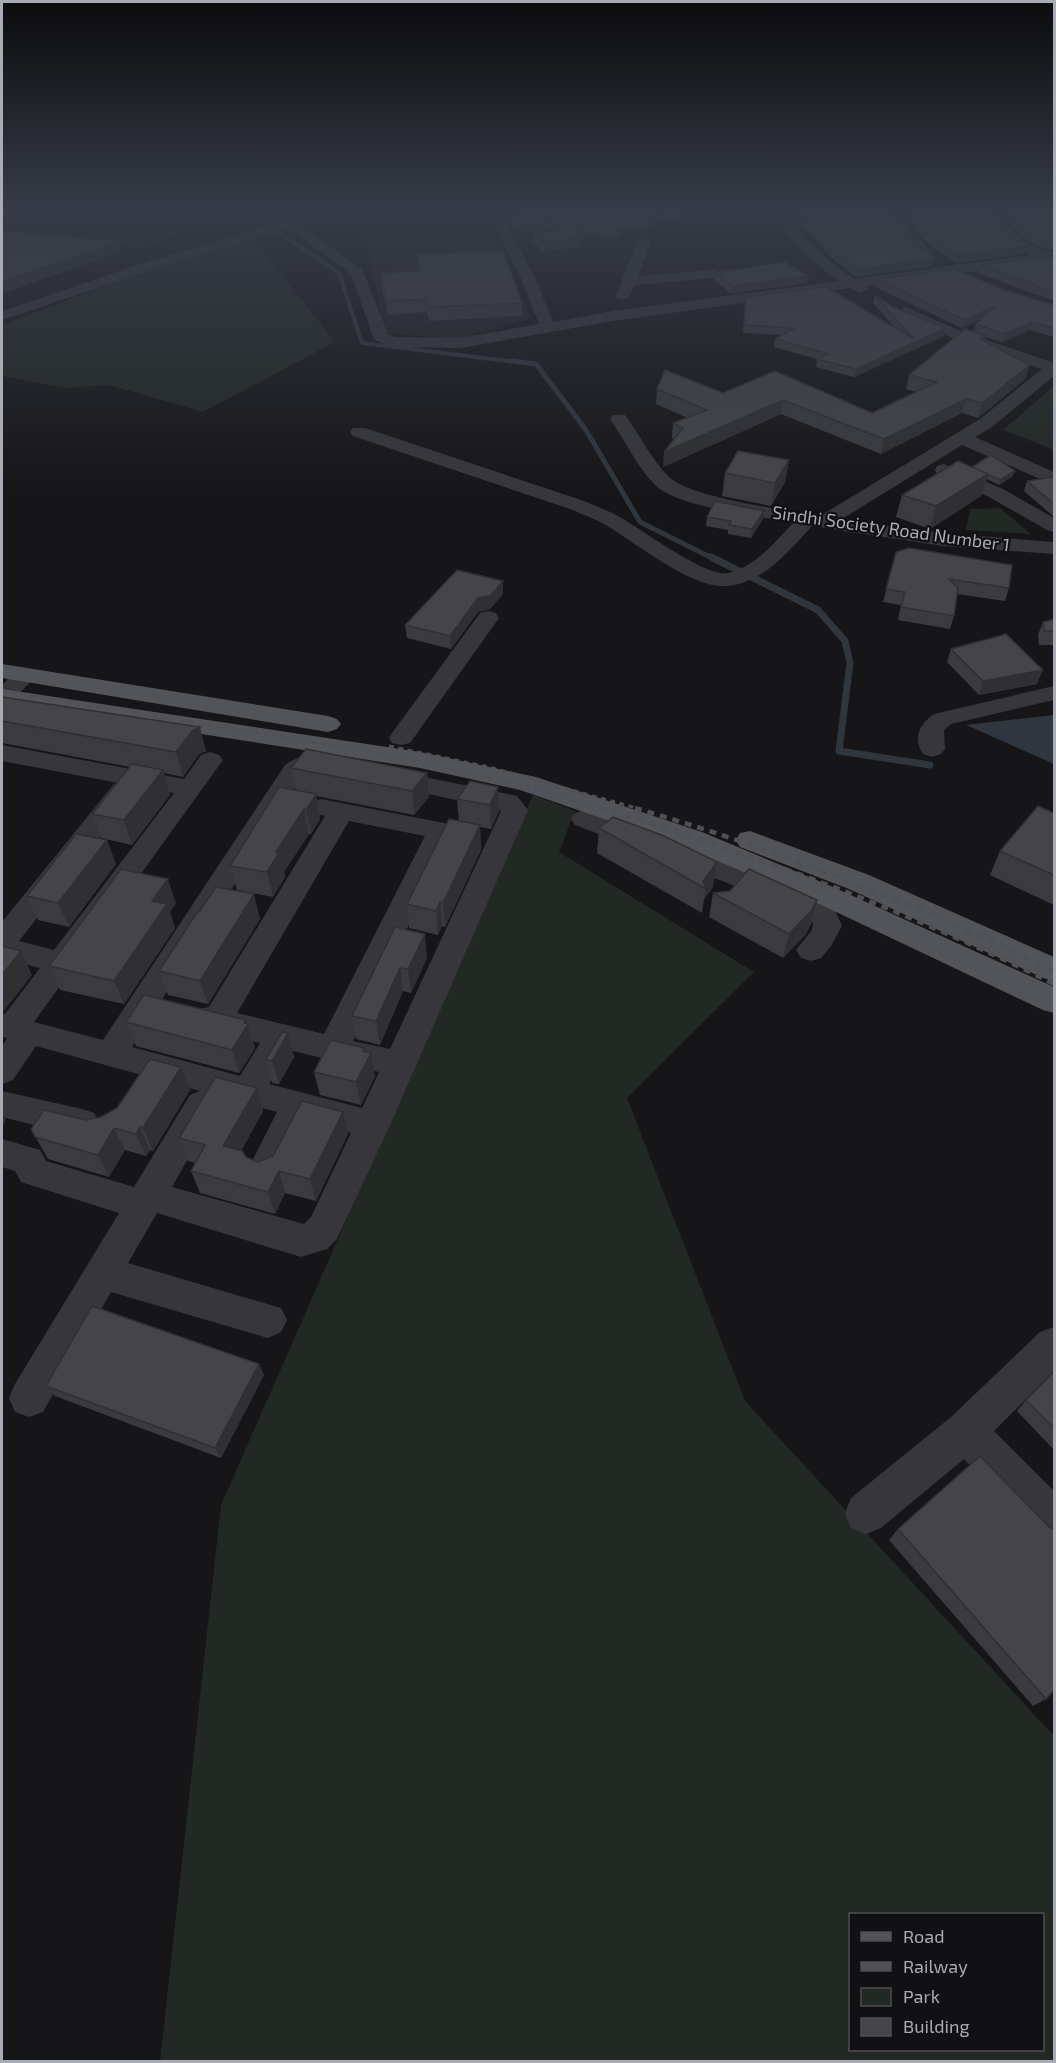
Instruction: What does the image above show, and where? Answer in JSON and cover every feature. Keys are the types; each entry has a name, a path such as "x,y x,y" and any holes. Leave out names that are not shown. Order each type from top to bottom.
{"main road":[{"path":"6,687 236,708 414,771 563,785"},
{"path":"6,687 108,740 221,731 302,731 401,738 532,766 613,820 692,839 752,862 851,892 1054,970"},
{"path":"221,731 236,708"},
{"path":"851,892 1054,1001"}],"street":[{"path":"2,316 35,304"},
{"path":"369,304 381,337 385,340 460,344 547,326 697,304"},
{"path":"538,304 547,326"},
{"path":"612,316 618,304"},
{"path":"888,305 958,335 1054,368"},
{"path":"358,432 577,505 608,518 665,554 709,578 727,580 752,569 814,521 924,461 986,423 1054,368"},
{"name":"Sindhi Society Road Number 1","path":"620,419 662,481 691,497 814,521 976,543 1054,548"},
{"path":"961,438 1054,479"},
{"path":"924,461 996,493 1054,526"},
{"path":"401,738 489,618"},
{"path":"932,749 930,737 932,727 943,719 1054,693"},
{"path":"108,740 133,777 191,788"},
{"path":"2,1071 14,1028 191,788 202,750 108,740 6,760"},
{"path":"40,1113 8,1154 28,1160 33,1172 302,1241 314,1238 324,1228 373,1125 398,1064 514,810 508,802 414,771 309,763 300,765 277,799 217,1021"},
{"path":"2,942 133,777"},
{"path":"277,799 500,842"},
{"path":"111,1054 144,1004 341,811"},
{"path":"333,1048 441,830"},
{"path":"78,846 139,857"},
{"path":"721,899 752,862 825,917 829,923 828,928 811,950"},
{"path":"388,937 450,950"},
{"path":"2,948 62,962"},
{"path":"144,1004 398,1064"},
{"path":"14,1028 373,1125"},
{"path":"29,1398 145,1200 231,1087 281,1036"},
{"path":"132,1092 150,1065"},
{"path":"2,1104 98,1127 114,1119"},
{"path":"266,1167 298,1105"},
{"path":"103,1273 268,1320"},
{"path":"866,1514 965,1431 1054,1345"},
{"path":"965,1431 1054,1521"}],"shaded area":[{"path":"379,304 525,304 531,318 460,339 384,333"},
{"path":"1054,715 1054,764 966,725"}],"green space":[{"path":"57,304 305,304 335,342 203,412 109,385 66,388 2,376 2,325"},
{"path":"1054,386 1054,450 1003,430"},
{"path":"1000,508 1031,534 966,530 970,509"},
{"path":"533,795 575,811 559,852 754,972 627,1098 745,1401 1054,1736 1054,2061 160,2062 221,1505"}],"building":[{"path":"427,304 492,304 428,307"},
{"path":"745,304 855,304 914,339 883,304 889,304 946,328 856,369 817,359 829,354 775,339 794,328 744,325"},
{"path":"930,304 1054,305 1054,329 1033,322 1004,334 976,324 995,306 964,320"},
{"path":"965,329 986,336 980,339 1030,365 982,403 966,399 884,439 783,400 664,452 683,428 673,423 707,410 657,389 665,370 723,393 775,371 872,413 937,382 909,375"},
{"path":"738,451 789,460 775,483 725,473"},
{"path":"991,455 1015,471 1000,480 972,467"},
{"path":"958,461 988,474 936,506 902,495"},
{"path":"1054,477 1054,504 1027,481"},
{"path":"715,501 764,511 752,529 729,525 731,521 707,517"},
{"path":"909,548 1012,565 1009,588 949,579 958,588 954,616 901,607 905,592 886,589 896,552"},
{"path":"457,570 503,581 490,596 478,598 450,636 405,625"},
{"path":"1054,619 1054,631 1044,631 1043,622"},
{"path":"1006,634 1043,670 983,681 951,649"},
{"path":"2,697 200,727 193,730 176,752 2,721"},
{"path":"306,749 427,773 412,791 291,768"},
{"path":"132,764 163,770 124,820 92,814"},
{"path":"470,781 498,787 490,805 457,799"},
{"path":"279,787 316,794 276,852 279,853 267,872 230,866"},
{"path":"1038,806 1054,813 1054,875 1000,851"},
{"path":"613,817 664,836 717,862 703,881 706,889 599,828"},
{"path":"449,819 480,825 443,903 440,902 436,911 407,904"},
{"path":"76,834 107,840 58,903 27,896"},
{"path":"121,869 168,879 152,901 167,904 114,981 49,966"},
{"path":"749,869 817,900 812,910 789,934 713,893 730,891"},
{"path":"216,887 254,894 200,981 159,971 198,911"},
{"path":"395,927 425,934 408,969 400,968 376,1021 352,1016"},
{"path":"2,946 21,951 2,975"},
{"path":"144,995 246,1020 244,1023 248,1024 232,1050 126,1022"},
{"path":"282,1032 288,1033 272,1061 266,1059"},
{"path":"331,1040 364,1048 363,1051 371,1053 356,1082 314,1072"},
{"path":"150,1059 181,1067 143,1128 140,1127 136,1134 114,1128 98,1155 35,1137 31,1129 44,1110 86,1120 101,1117 117,1108"},
{"path":"215,1077 257,1088 223,1146 242,1151 246,1157 258,1162 273,1156 302,1101 343,1112 310,1179 279,1171 268,1192 191,1171 205,1145 179,1138"},
{"path":"92,1306 259,1364 215,1448 46,1386"},
{"path":"1054,1372 1054,1428 1026,1400"},
{"path":"980,1456 1049,1527 1054,1529 1054,1690 1046,1699 898,1529"}],"waterway":[{"path":"349,304 362,343 524,363"},
{"path":"511,361 536,364 586,430 640,522 714,559"},
{"path":"711,557 818,610 845,641 850,663 839,751 930,765"}],"railway":[{"path":"2,691 391,755 535,789 604,809"},
{"path":"389,746 489,767 640,809"},
{"path":"599,808 773,865 887,908 1054,984"},
{"path":"635,808 689,824 848,880 900,901 1054,971"}]}
